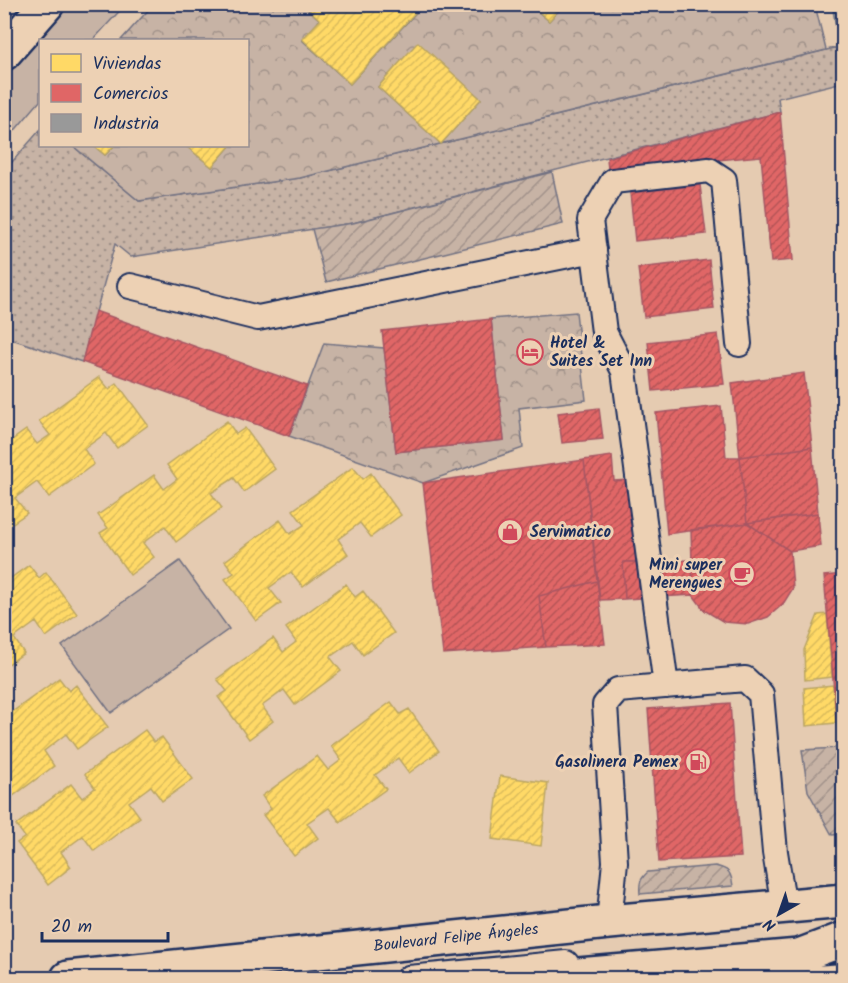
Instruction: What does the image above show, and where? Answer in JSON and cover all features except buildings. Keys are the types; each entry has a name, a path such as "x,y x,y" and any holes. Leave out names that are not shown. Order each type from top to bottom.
{"main road":[{"path":"4,53 47,4"},
{"name":"Boulevard Felipe Ángeles","path":"69,978 609,922 843,901"},
{"path":"544,978 799,956 843,937"}],"lane":[{"path":"666,686 624,371 604,332 590,220 613,181 710,170 724,180 739,344"},
{"path":"130,286 258,318 594,250"},
{"path":"609,922 615,862 605,705 618,690 745,680 761,694 775,852 784,907"},
{"path":"410,978 843,937"},
{"path":"816,978 843,976"}],"green space":[{"path":"55,5 125,5 94,39 39,39 39,102 5,142 5,61"},
{"path":"153,5 303,5 320,20 302,40 350,84 423,5 530,5 549,21 564,5 815,5 826,50 441,144 300,178 139,201 74,147 95,147 105,155 113,147 187,147 212,167 229,147 249,147 249,39 122,39","holes":["418,43 481,99 441,144 378,87"]},
{"path":"843,46 843,82 778,98 780,112 353,223 131,257 115,244 82,362 5,337 5,170 39,131 39,147 74,147 139,201 300,178"},
{"path":"552,172 563,224 326,282 312,229 353,223"},
{"path":"576,312 586,400 519,408 523,448 423,483 289,436 324,343 384,348 396,452 504,440 491,319"},
{"path":"180,561 229,629 111,713 62,646"},
{"path":"838,748 843,834 832,835 808,791 802,750"},
{"path":"715,866 728,872 733,886 640,894 641,882 648,872"}],"place":[{"name":"Hotel & Suites Set Inn","path":"530,352"},
{"name":"Servimatico","path":"510,532"},
{"name":"Mini super Merengues","path":"742,574"},
{"name":"Gasolinera Pemex","path":"698,762"}]}
